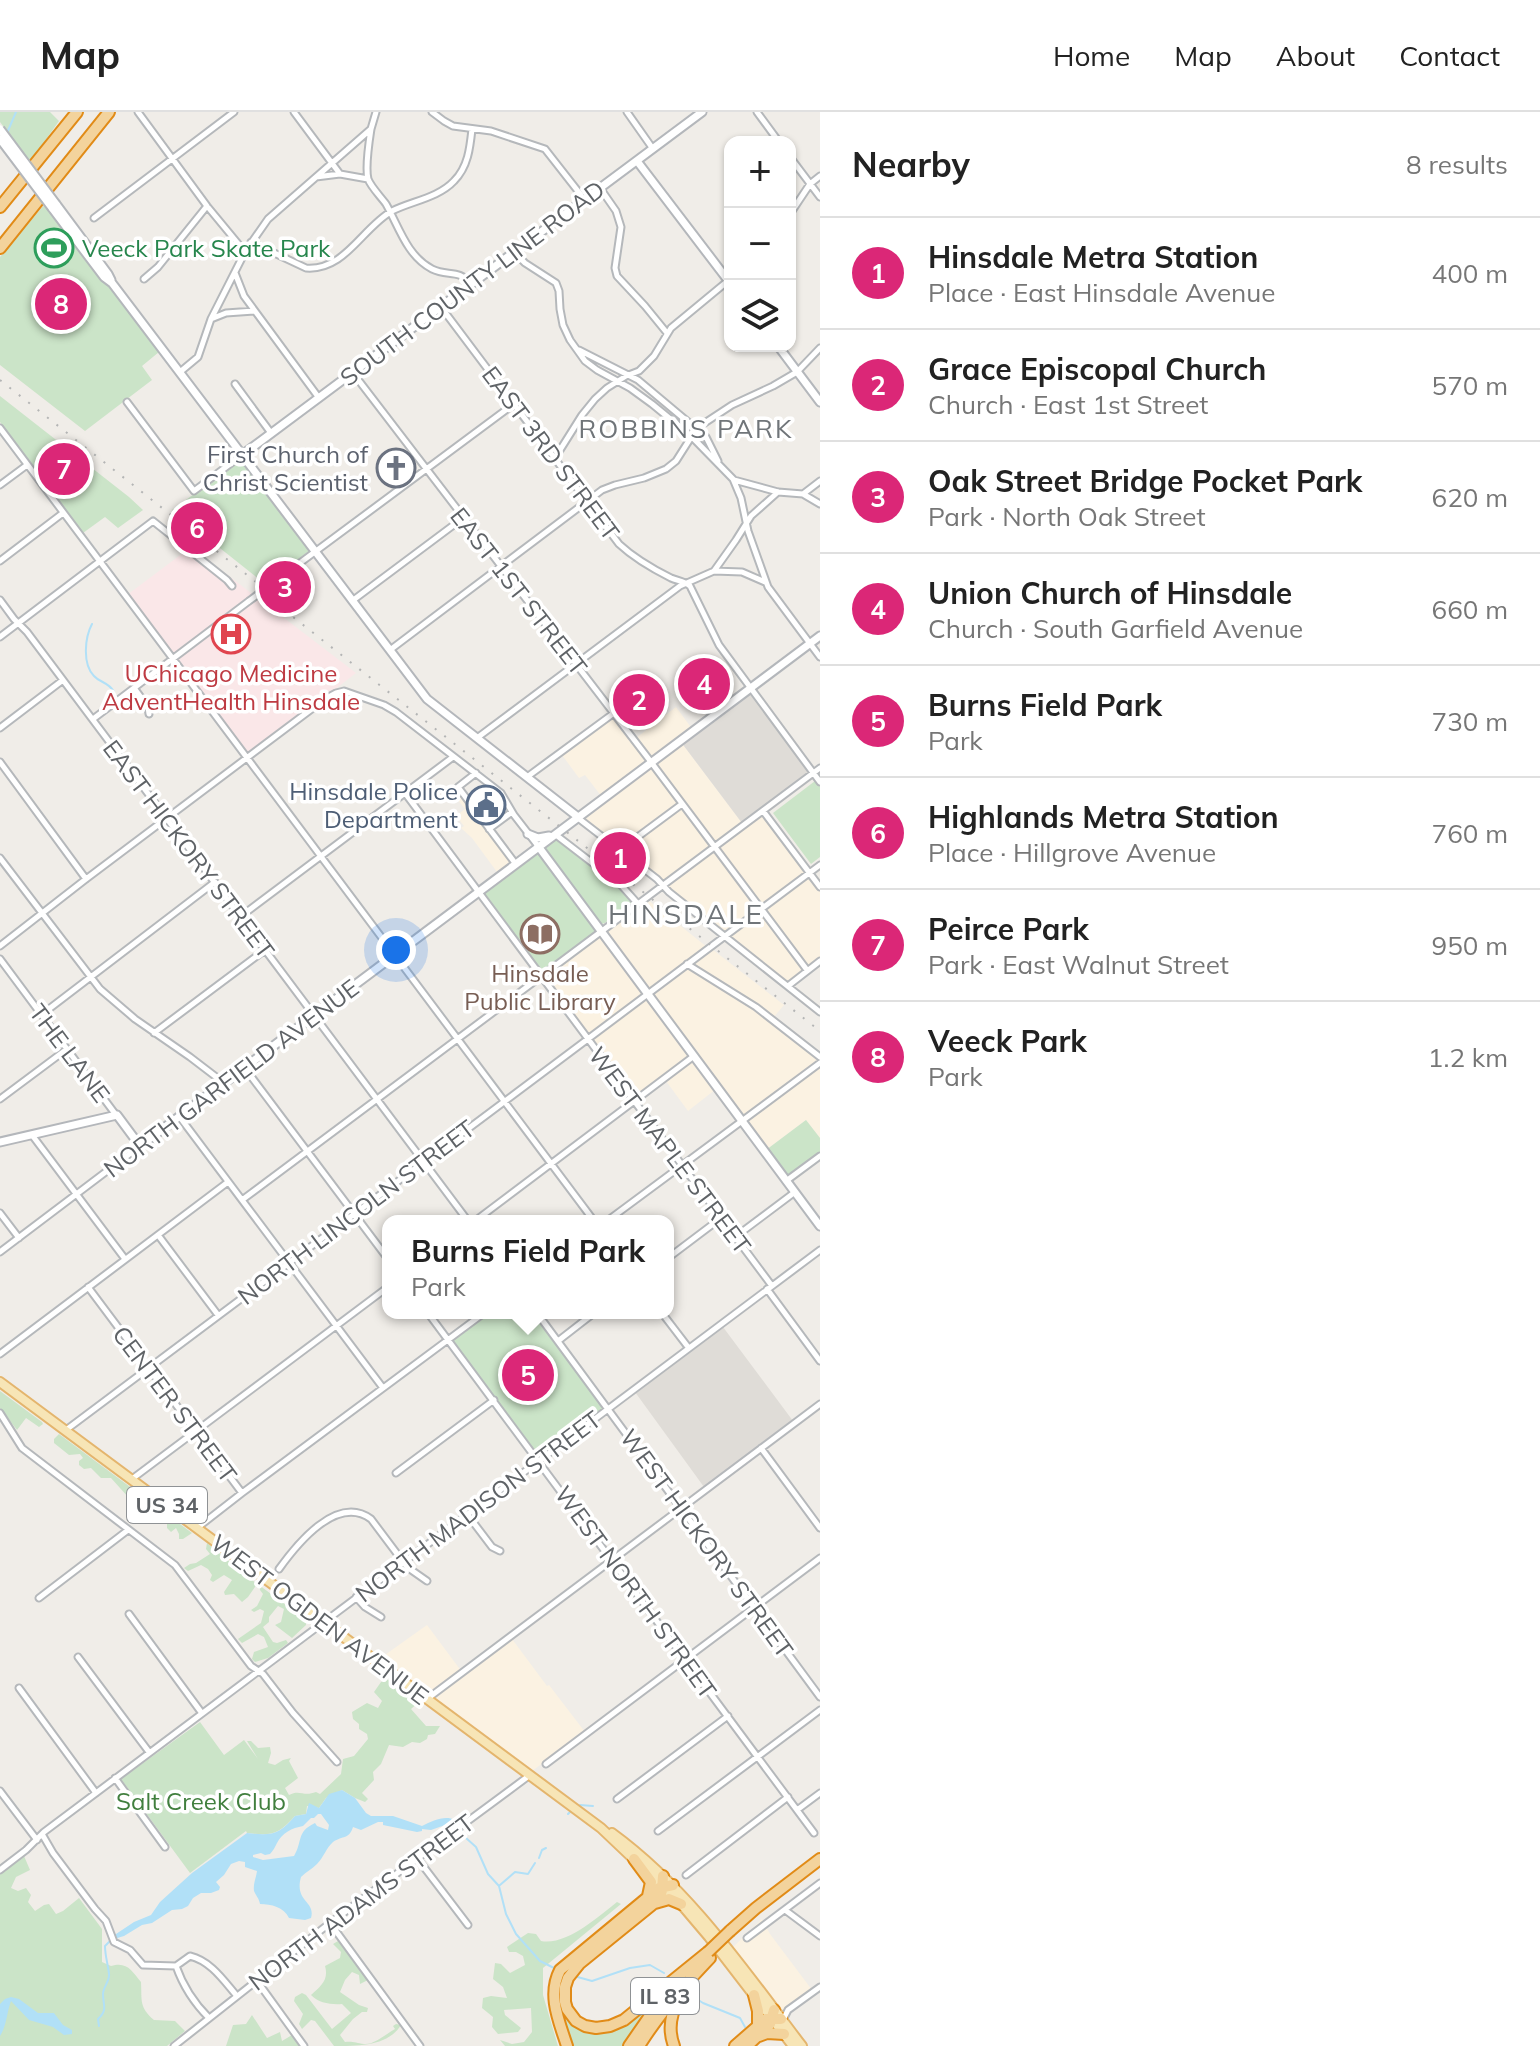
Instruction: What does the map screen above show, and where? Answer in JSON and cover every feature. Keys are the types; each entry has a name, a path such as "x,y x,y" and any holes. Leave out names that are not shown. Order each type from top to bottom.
{"highway":[{"path":"0,207 77,112"},
{"path":"0,248 109,112"},
{"path":"634,1859 651,1882 651,1900"},
{"name":"IL 83","path":"629,2046 666,1995 765,1901 820,1859"},
{"name":"IL 83","path":"731,1934 820,1866"},
{"path":"567,2046 553,1998 555,1979 560,1970 661,1893 667,1882"},
{"path":"681,1904 669,1899 651,1900 580,1963 565,1987 565,2002 571,2015 585,2026 596,2028 617,2024 710,1955"},
{"path":"674,2046 670,2028 675,2007 710,1955"},
{"name":"IL 83","path":"639,2046 710,1955"},
{"path":"747,2046 757,2031 758,2011 754,1995"},
{"path":"735,2046 780,2016"},
{"path":"757,2031 784,2034"}],"main road":[{"name":"SOUTH COUNTY LINE ROAD","path":"242,455 702,112"},
{"path":"0,129 104,277 112,283 427,699 578,817"},
{"path":"0,139 54,206"},
{"path":"637,161 728,280"},
{"path":"782,352 820,402"},
{"name":"NORTH GARFIELD AVENUE","path":"140,1146 820,636"},
{"path":"528,834 540,838 555,834"},
{"path":"538,846 820,1226"},
{"path":"0,1142 117,1115"},
{"name":"THE LANE","path":"117,1115 140,1146"},
{"name":"WEST OGDEN AVENUE","path":"0,1382 601,1828 634,1859 667,1882 754,1995"},
{"name":"WEST OGDEN AVENUE","path":"601,1828 627,1844 667,1882 717,1935 780,2016"},
{"name":"US 34","path":"754,1995 780,2016 802,2046"},
{"name":"US 34","path":"780,2016 784,2034 793,2046"}],"street":[{"path":"94,218 234,112"},
{"path":"294,112 340,174"},
{"path":"376,112 371,129 368,179 406,243 423,262 433,270 463,276 471,285"},
{"path":"432,112 453,126 506,135 545,149 583,201"},
{"path":"627,112 653,149"},
{"path":"757,112 775,136"},
{"path":"138,113 245,252"},
{"path":"180,372 198,357 211,319 245,252 275,211 371,129"},
{"path":"251,242 306,268 325,266 344,255 390,212 439,193 454,182 464,168 472,129"},
{"path":"796,165 820,197"},
{"path":"315,177 340,174 368,179"},
{"path":"794,208 810,184 820,176"},
{"path":"600,188 616,211 621,227 615,268 617,276 667,333"},
{"path":"144,279 158,267 207,206"},
{"path":"514,252 556,283 563,325 575,348 591,366 652,404 691,436 733,479 766,582 820,657"},
{"path":"235,272 254,311 319,398"},
{"path":"555,458 599,394 639,371 654,356 667,333 724,285"},
{"name":"EAST 3RD STREET","path":"441,307 622,547 665,574 686,582"},
{"path":"211,319 226,313 254,311"},
{"path":"575,348 631,375 697,428 711,443 720,466"},
{"path":"389,650 607,488 644,478 674,464 697,428 724,409 797,372 820,348"},
{"name":"EAST 1ST STREET","path":"352,373 807,970"},
{"path":"235,384 271,433"},
{"path":"127,402 194,491 242,455"},
{"path":"93,719 514,404"},
{"path":"0,428 590,1215"},
{"path":"0,485 27,465"},
{"path":"733,479 778,492 803,494 820,504"},
{"path":"803,494 820,481"},
{"path":"714,571 751,516 778,492"},
{"path":"0,561 63,513"},
{"path":"352,601 463,518"},
{"path":"0,637 153,521 232,586"},
{"path":"477,739 686,582 714,571 742,572 766,582"},
{"path":"686,582 719,645 820,782"},
{"name":"EAST HICKORY STREET","path":"0,600 93,719 377,1099"},
{"path":"0,728 63,680"},
{"path":"134,688 148,707 149,714"},
{"path":"0,946 166,818 336,693 349,692 390,708 476,773 501,793 538,846"},
{"path":"527,778 614,713"},
{"path":"240,917 453,757"},
{"path":"0,762 86,879"},
{"path":"242,1200 820,768"},
{"path":"476,773 458,787 515,863"},
{"name":"WEST MAPLE STREET","path":"405,793 735,1237 820,1361"},
{"path":"620,850 682,804"},
{"path":"763,811 820,887"},
{"path":"489,829 512,812"},
{"path":"578,817 820,1012"},
{"path":"555,834 621,885 638,904"},
{"path":"0,858 91,977 114,1002 224,1083"},
{"name":"NORTH LINCOLN STREET","path":"66,1430 820,865"},
{"path":"41,1015 215,882"},
{"path":"154,1033 265,950"},
{"name":"THE LANE","path":"0,959 117,1115"},
{"path":"788,986 820,961"},
{"path":"615,1215 820,1060 756,1007 687,964"},
{"path":"0,1099 67,1049"},
{"path":"483,1215 694,1056"},
{"path":"244,1067 382,1251"},
{"path":"377,1099 464,1215"},
{"path":"179,1116 383,1388"},
{"path":"31,1134 125,1259"},
{"name":"NORTH GARFIELD AVENUE","path":"0,1252 140,1146"},
{"path":"786,1181 820,1156"},
{"path":"0,1354 228,1182"},
{"path":"735,1237 795,1192"},
{"path":"0,1213 19,1238"},
{"path":"674,1253 721,1218"},
{"path":"158,1235 218,1315"},
{"name":"NORTH MADISON STREET","path":"0,1870 201,1712 820,1250"},
{"name":"CENTER STREET","path":"88,1287 242,1493 476,1319"},
{"path":"132,1479 382,1292"},
{"name":"WEST NORTH STREET","path":"433,1319 814,1833"},
{"name":"WEST HICKORY STREET","path":"542,1319 820,1697"},
{"path":"558,1341 586,1319"},
{"path":"667,1319 688,1347"},
{"path":"396,1473 494,1400"},
{"path":"427,1699 820,1404"},
{"path":"0,1413 22,1448 178,1568 251,1666 263,1674 337,1762"},
{"path":"761,1448 820,1528"},
{"path":"197,1528 242,1493"},
{"path":"279,1569 315,1529 336,1514 349,1511 371,1519 403,1562 427,1581"},
{"path":"467,1514 492,1547 500,1551"},
{"path":"39,1598 128,1530"},
{"path":"546,1764 820,1558"},
{"path":"356,1597 381,1617"},
{"path":"129,1614 201,1712"},
{"path":"78,1657 149,1752"},
{"path":"19,1688 96,1793"},
{"path":"658,1831 820,1710"},
{"path":"617,1799 728,1716"},
{"name":"NORTH ADAMS STREET","path":"174,2046 330,1923 530,1775"},
{"path":"115,1778 165,1847"},
{"path":"0,1791 37,1840"},
{"path":"797,1810 820,1793"},
{"path":"686,1875 788,1797"},
{"path":"42,1834 106,1921 112,1939 130,1950 143,1965 176,1966 190,1956 201,1958 237,1996"},
{"path":"417,1858 468,1925"},
{"path":"747,1938 820,1883"},
{"path":"785,1910 820,1936"},
{"path":"330,1923 420,2046"},
{"path":"176,1966 188,1991 209,2018"},
{"path":"257,1981 304,2046"},
{"path":"780,2016 820,1987"}],"shaded area":[{"name":"UChicago Medicine AdventHealth Hinsdale","path":"191,547 356,673 248,757 127,595"},
{"path":"750,691 809,772 742,823 681,742"},
{"path":"676,707 693,730 652,759 636,738"},
{"path":"613,716 649,762 602,797 585,775 579,778 562,755"},
{"path":"681,742 742,823 714,844 653,762"},
{"path":"651,767 710,847 663,881 582,817"},
{"path":"456,786 512,862 497,872 461,828 464,826 456,816 465,809 450,790"},
{"path":"764,813 807,871 761,906 717,848"},
{"path":"714,851 757,909 725,932 666,886"},
{"path":"810,876 820,889 820,958 807,967 764,910"},
{"path":"648,900 707,947 647,991 604,932"},
{"path":"761,913 804,970 788,982 729,936"},
{"path":"601,934 690,1056 634,1098 543,976"},
{"path":"712,949 784,1005 773,1018 690,965"},
{"path":"688,967 759,1011 820,1060 741,1117 650,995"},
{"path":"694,1059 716,1089 688,1111 666,1081"},
{"path":"820,1066 820,1138 806,1120 766,1150 745,1121"},
{"path":"723,1327 793,1421 704,1487 635,1392"},
{"path":"427,1625 462,1672 429,1695 382,1657"},
{"path":"512,1639 585,1732 532,1771 432,1698"},
{"path":"762,1919 812,1990 785,2009 779,2009 731,1949"}],"green space":[{"path":"0,112 50,112 59,121 30,162 0,122"},
{"path":"43,206 48,208 159,352 142,366 152,380 85,431 0,365 0,257"},
{"path":"0,396 143,510 118,528 105,517 83,533 0,422"},
{"path":"238,462 244,463 309,551 265,584 172,510"},
{"path":"815,781 820,787 820,857 811,864 773,813"},
{"path":"557,838 617,884 633,903 601,924 545,850"},
{"path":"539,851 597,931 541,973 482,893"},
{"path":"806,1120 820,1138 820,1153 787,1178 766,1150"},
{"path":"482,1319 536,1319 604,1409 539,1457 452,1341"},
{"path":"0,1391 43,1424 39,1427 26,1418 17,1430 0,1408"},
{"path":"59,1434 192,1533 179,1539 176,1528 171,1532 162,1515 148,1513 145,1508 135,1505 138,1500 129,1498 111,1478 101,1478 91,1468 84,1469 79,1465 83,1458 80,1454 69,1455 54,1443"},
{"path":"207,1543 257,1584 242,1602 234,1594 225,1595 232,1580 224,1575 213,1582 208,1569 201,1565 188,1571 184,1568 210,1554 206,1549"},
{"path":"259,1585 306,1620 306,1625 292,1638 275,1625 281,1622 284,1609 278,1606 263,1627 273,1642 286,1640 288,1643 268,1658 255,1662 252,1659 254,1652 268,1647 264,1637 258,1634 242,1643 238,1639 261,1623 264,1611 251,1610 263,1594"},
{"name":"Salt Creek Club","path":"387,1679 419,1702 411,1709 426,1726 440,1726 435,1734 428,1735 420,1743 412,1742 403,1747 389,1745 381,1764 373,1772 374,1780 362,1793 368,1799 365,1802 342,1790 326,1798 319,1808 307,1806 306,1814 295,1816 274,1833 246,1831 190,1873 121,1779 200,1722 224,1755 244,1740 258,1759 247,1741 258,1748 270,1747 268,1763 275,1765 291,1758 289,1761 298,1778 285,1788 289,1795 320,1794 341,1774 343,1759 354,1756 368,1739 353,1719 352,1712 367,1703 378,1708 382,1701 374,1692"},
{"path":"24,1856 30,1870 16,1877 11,1888 18,1891 26,1888 31,1895 28,1902 35,1911 49,1904 56,1914 79,1898 102,1929 102,1962 129,1968 141,1982 142,2003 149,2015 154,2020 175,2021 185,2031 167,2046 0,2046 0,1874"},
{"path":"617,1902 621,1904 543,1968 543,1995 558,2046 505,2046 500,2040 512,2044 524,2042 532,2032 531,2008 504,2010 505,2015 521,2028 518,2032 498,2034 492,2027 493,2017 482,2008 483,1998 507,1998 503,1987 493,1979 495,1963 501,1964 510,1973 525,1965 523,1956 509,1952 507,1947 528,1933 536,1934 541,1941 571,1935"},
{"path":"338,1941 368,1980 360,1984 359,1975 352,1972 340,1992 368,2008 367,2012 353,2019 340,2035 345,2042 368,2044 334,2046 315,2021 311,2020 302,2029 299,2024 303,2014 294,2001 302,1993 332,2029 351,2013 342,2004 325,2003 311,1995 325,1979 325,1966 340,1958 341,1952 333,1944"},
{"path":"579,1961 562,2001 590,2030 652,2006 623,2046 570,2046 556,1999 560,1975"},
{"path":"252,2015 267,2038 280,2032 282,2041 292,2035 299,2046 226,2046 233,2025 246,2024"},
{"path":"396,2024 401,2025 389,2037 369,2044 395,2029 393,2026"}],"water":[{"path":"342,1790 355,1798 371,1816 393,1816 422,1826 447,1818 455,1820 456,1824 417,1832 383,1825 383,1822 361,1830 353,1827 348,1836 333,1842 317,1864 301,1877 300,1892 311,1908 311,1918 289,1918 277,1907 260,1904 254,1891 257,1871 239,1861 231,1864 216,1882 219,1890 201,1893 188,1906 172,1910 152,1923 114,1939 113,1936 134,1922 151,1915 160,1902 192,1873 247,1833 279,1831 295,1816 306,1814 309,1803 319,1808 329,1794","holes":["321,1814 329,1825 328,1830 315,1823 309,1826 302,1833 294,1856 263,1860 253,1857 261,1853 270,1854 285,1834"]},
{"path":"11,1997 38,2013 54,2013 63,2025 72,2030 72,2034 64,2035 53,2027 29,2020 11,2001 0,2036 0,2004"}],"waterway":[{"path":"7,133 16,112"},
{"path":"92,624 86,643 88,665 94,676 114,692"},
{"path":"580,1805 593,1806"},
{"path":"462,1831 476,1847 488,1874 499,1886 506,1914 516,1934 540,1961 554,1968"},
{"path":"539,1858 546,1848"},
{"path":"500,1885 515,1872 528,1874 535,1863"},
{"path":"99,2026 98,2019 104,2010 103,1991 109,1977 105,1946 112,1939"},
{"path":"574,1976 592,1981 630,1968 650,1965 664,1973"},
{"path":"689,1994 740,2018 745,2027"}],"railway":[{"path":"0,380 261,586"},
{"path":"265,595 820,1031"}],"place":[{"name":"Veeck Park Skate Park","path":"54,248"},
{"name":"Veeck Park","path":"61,304"},
{"name":"First Church of Christ Scientist","path":"396,468"},
{"name":"Peirce Park","path":"64,469"},
{"name":"Highlands Metra Station","path":"197,528"},
{"name":"Oak Street Bridge Pocket Park","path":"285,587"},
{"name":"UChicago Medicine AdventHealth Hinsdale","path":"231,634"},
{"name":"Union Church of Hinsdale","path":"704,684"},
{"name":"Grace Episcopal Church","path":"639,700"},
{"name":"Hinsdale Police Department","path":"486,805"},
{"name":"Hinsdale Metra Station","path":"620,858"},
{"name":"Hinsdale Public Library","path":"540,934"},
{"name":"Burns Field Park","path":"528,1375"}],"district":[{"name":"ROBBINS PARK","path":"686,428"},
{"name":"HINSDALE","path":"686,913"}]}
